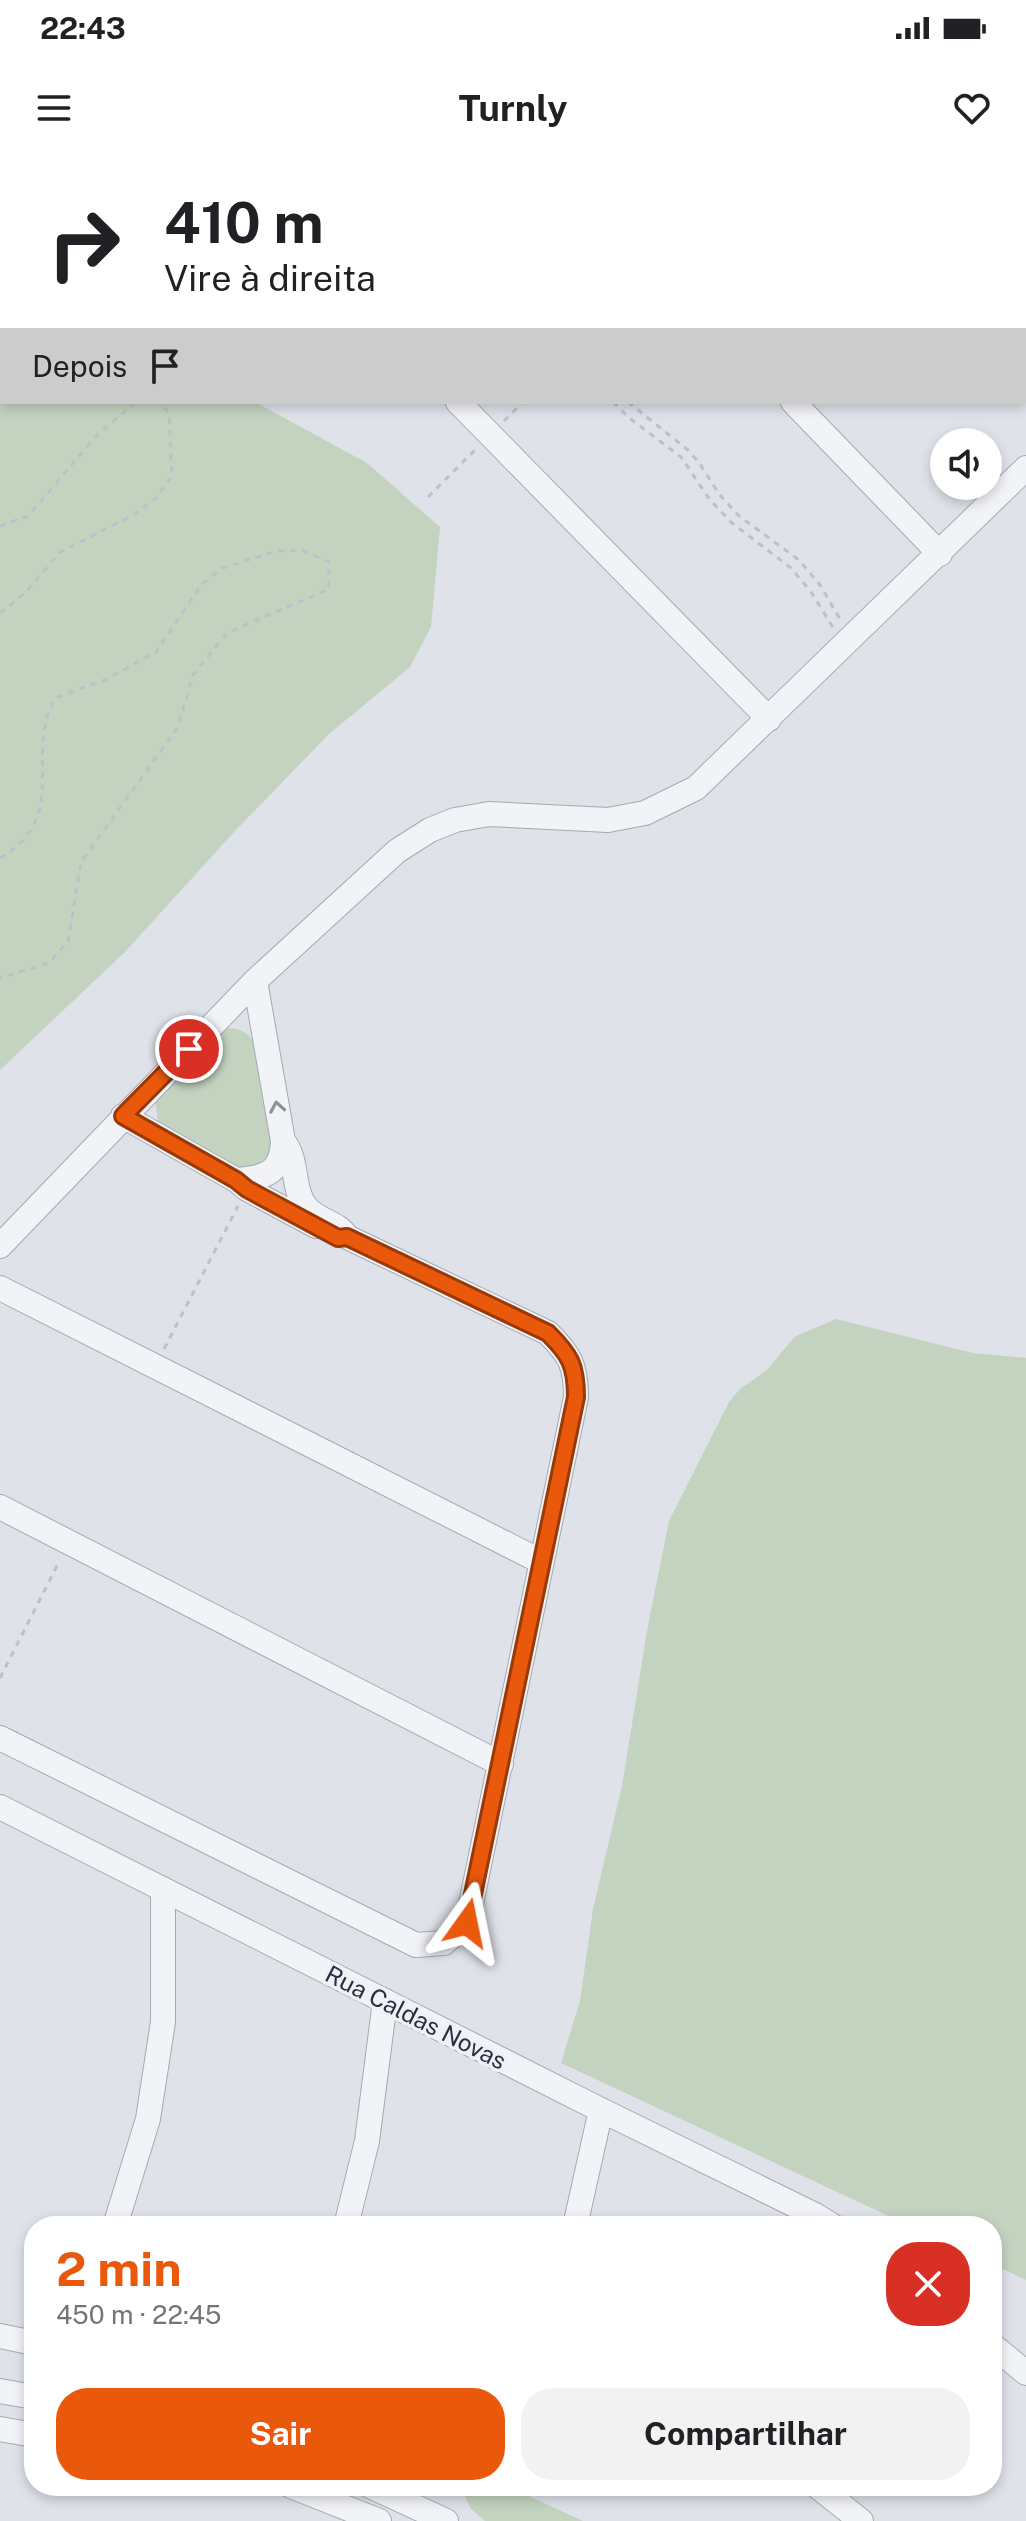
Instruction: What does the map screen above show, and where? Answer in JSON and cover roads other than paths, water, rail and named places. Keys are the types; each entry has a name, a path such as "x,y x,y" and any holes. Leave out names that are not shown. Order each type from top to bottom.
{"street":[{"path":"460,404 769,719"},
{"path":"795,404 940,554"},
{"path":"0,1246 255,981 397,851 430,830 455,820 489,814 608,820 645,813 696,788 848,644 1026,468"},
{"path":"241,1185 276,1169 283,1155 255,981"},
{"path":"0,1738 416,1945 444,1943 467,1923 576,1397 576,1374 567,1351 548,1333 347,1237 338,1238 123,1116"},
{"path":"283,1141 291,1151 304,1204 309,1211 343,1230 347,1237"},
{"path":"0,1288 542,1562"},
{"path":"0,1507 501,1764"},
{"name":"Rua Caldas Novas","path":"0,1807 817,2216"},
{"path":"118,2216 148,2119 163,2022 163,1889"},
{"path":"348,2216 367,2141 385,2001"},
{"path":"577,2216 601,2110"},
{"path":"0,2336 24,2341"},
{"path":"1002,2353 1026,2373"},
{"path":"0,2391 24,2395"},
{"path":"0,2429 24,2433"},
{"path":"316,2496 379,2521"},
{"path":"392,2496 446,2521"},
{"path":"830,2496 861,2521"}]}
